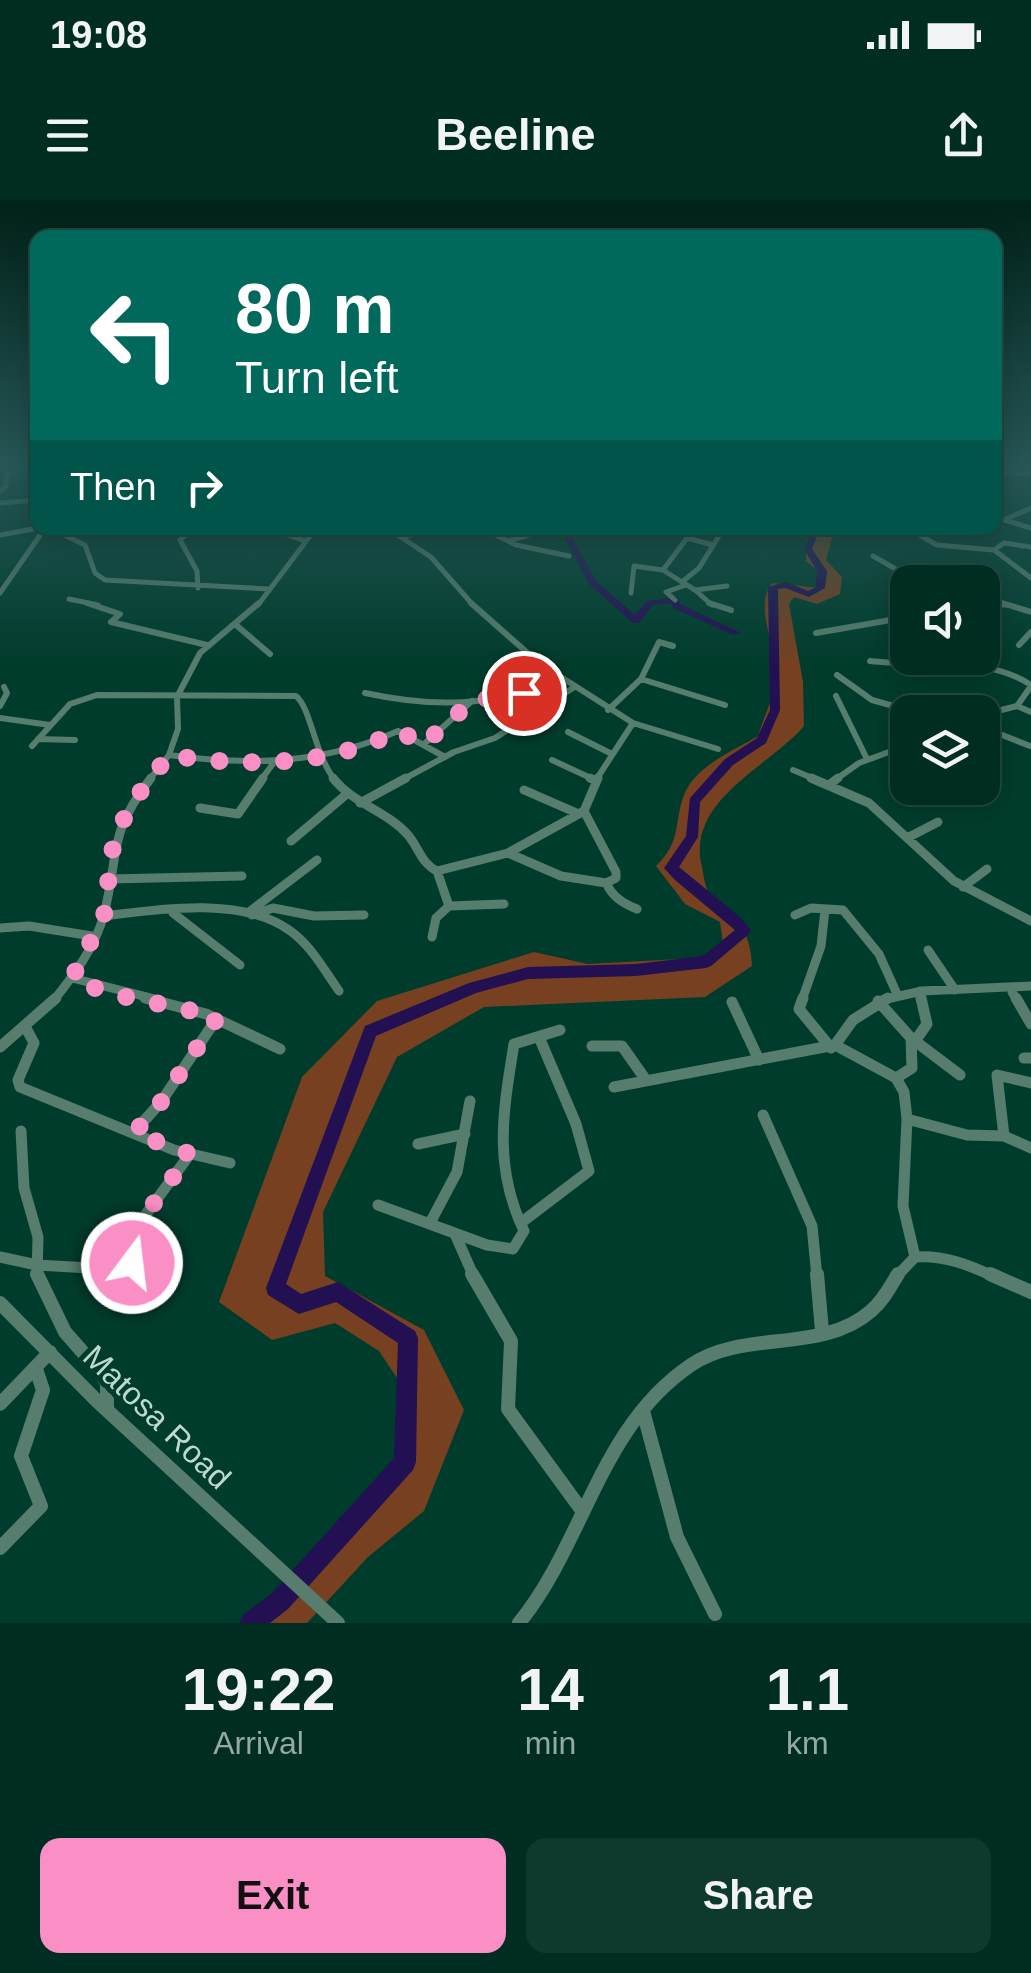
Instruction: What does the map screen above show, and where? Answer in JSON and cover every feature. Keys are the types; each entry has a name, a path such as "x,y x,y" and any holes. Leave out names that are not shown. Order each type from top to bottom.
{"street":[{"path":"0,593 39,535"},
{"path":"61,535 85,545 100,578 198,588 269,589"},
{"path":"185,535 180,540 196,571 198,588"},
{"path":"287,535 304,541"},
{"path":"0,1047 26,1028 72,978 104,916 114,844 128,808 169,755 178,729 177,697 207,645 236,626 310,535"},
{"path":"406,536 410,535"},
{"path":"497,535 506,541 569,556"},
{"path":"506,541 528,535"},
{"path":"675,600 666,592 699,571 720,535"},
{"path":"919,535 937,545 994,550 1030,575"},
{"path":"406,536 436,557 493,626 573,688 633,724 718,749"},
{"path":"663,570 687,538 713,545"},
{"path":"994,550 1004,543 1031,547"},
{"path":"873,556 890,565"},
{"path":"631,593 634,566 663,570 711,605 731,610"},
{"path":"695,590 727,586"},
{"path":"68,599 116,609 120,614 111,622 207,645"},
{"path":"1000,604 1031,612"},
{"path":"816,632 890,620"},
{"path":"236,626 270,654"},
{"path":"1020,645 1031,632"},
{"path":"608,710 641,679 660,642 673,646"},
{"path":"870,661 890,662"},
{"path":"1000,672 1017,674 1031,685 1017,706"},
{"path":"365,693 389,698 472,701 524,693 554,674"},
{"path":"838,675 872,700 890,705"},
{"path":"641,679 725,705"},
{"path":"0,706 7,693 4,687"},
{"path":"360,803 446,756 495,738 573,688"},
{"path":"32,746 70,704 87,697 158,693 177,697 296,696 306,704 306,728 318,758 348,794 406,832 428,867 437,870 508,853 582,812 596,780 633,724"},
{"path":"836,696 867,760"},
{"path":"424,744 472,701"},
{"path":"1000,710 1017,706 1031,712"},
{"path":"0,718 50,726"},
{"path":"169,755 220,762 318,758 398,731 446,756"},
{"path":"568,732 612,754"},
{"path":"1000,734 1030,746"},
{"path":"38,739 75,740"},
{"path":"830,784 867,760 890,752"},
{"path":"552,760 596,780"},
{"path":"200,808 238,814 274,761"},
{"path":"793,770 870,803 963,886 1031,921"},
{"path":"508,853 561,876 606,883 616,878 582,812 524,790"},
{"path":"291,840 348,794"},
{"path":"909,837 938,822"},
{"path":"249,915 318,860"},
{"path":"963,886 987,869"},
{"path":"437,870 449,906"},
{"path":"110,879 242,876"},
{"path":"606,883 614,898 637,909"},
{"path":"432,937 436,918 449,906 504,904"},
{"path":"249,915 284,906 324,916 348,910 364,915"},
{"path":"795,915 805,909 839,908 852,918 878,954 897,994"},
{"path":"825,910 821,946 798,1009 833,1046 896,1078 904,1092 906,1171 899,1197 906,1236 915,1257"},
{"path":"104,916 173,912 249,915 290,930 339,991"},
{"path":"173,912 195,936 221,946 240,965"},
{"path":"0,928 29,926 92,936"},
{"path":"928,950 954,990"},
{"path":"72,978 91,988 175,1004 217,1018 280,1049"},
{"path":"614,1087 833,1046 859,1009 897,994 954,990 1012,992 1031,986"},
{"path":"896,1078 912,1068 913,1040 927,1024 920,991"},
{"path":"1012,992 1031,1024"},
{"path":"878,1001 913,1040 960,1075"},
{"path":"732,1002 760,1060"},
{"path":"134,1133 161,1102 217,1018"},
{"path":"26,1028 34,1043 18,1080 20,1087 190,1154 230,1163"},
{"path":"378,1205 455,1234 513,1248 523,1239 522,1222 508,1196 502,1094 514,1069 514,1044 560,1030"},
{"path":"522,1222 589,1171 576,1124 539,1037"},
{"path":"592,1046 622,1046 646,1080"},
{"path":"1004,1136 998,1075 1031,1082"},
{"path":"430,1222 457,1172 470,1102"},
{"path":"763,1116 812,1226 822,1330"},
{"path":"906,1119 967,1135 1004,1136 1031,1148"},
{"path":"21,1132 24,1188 38,1237 38,1278 65,1332 107,1384 106,1409"},
{"path":"418,1144 465,1134"},
{"path":"0,1257 37,1265 124,1270 132,1263 141,1221 190,1154"},
{"path":"455,1234 468,1268 511,1341 508,1410 583,1512"},
{"path":"520,1623 542,1591 628,1428 708,1355 822,1330 868,1315 915,1257 931,1254 954,1260 1031,1292"},
{"name":"Matosa Road","path":"0,1304 106,1409 338,1623"},
{"path":"0,1404 50,1352"},
{"path":"0,1548 41,1506 21,1456 43,1390 36,1369"},
{"path":"643,1411 678,1537 715,1614"}],"shaded area":[{"path":"814,535 840,535 832,538 826,560 842,577 840,594 817,604 794,597 789,604 803,682 804,726 718,804 706,823 700,844 707,890 744,933 752,966 705,997 484,1007 397,1057 323,1212 325,1276 424,1330 464,1410 424,1511 368,1557 307,1623 242,1623 350,1530 396,1479 401,1384 379,1351 335,1323 272,1340 219,1302 302,1077 377,1001 534,952 588,964 698,958 724,951 720,922 685,904 656,866 670,849 689,785 716,760 758,736 775,683 774,656 765,617 767,594 772,583 820,588 817,570 806,561 806,540"}],"waterway":[{"path":"572,535 568,538 592,582 636,621 650,603 675,600 676,606 736,633"},
{"path":"251,1623 280,1601 405,1462 408,1338 338,1292 299,1304 275,1288 370,1031 474,987 528,973 636,970 706,962 744,930 671,868 692,837 694,801 729,762 762,740 775,710 773,587 786,585 809,594 820,588 822,571 808,549 813,535"}],"route":[{"path":"132,1263 141,1221 190,1154 134,1133 161,1102 217,1018 175,1004 120,996 72,978 104,916 112,851 128,808 169,755 220,762 299,760 352,750 398,731 424,744 472,701 524,693"}]}
